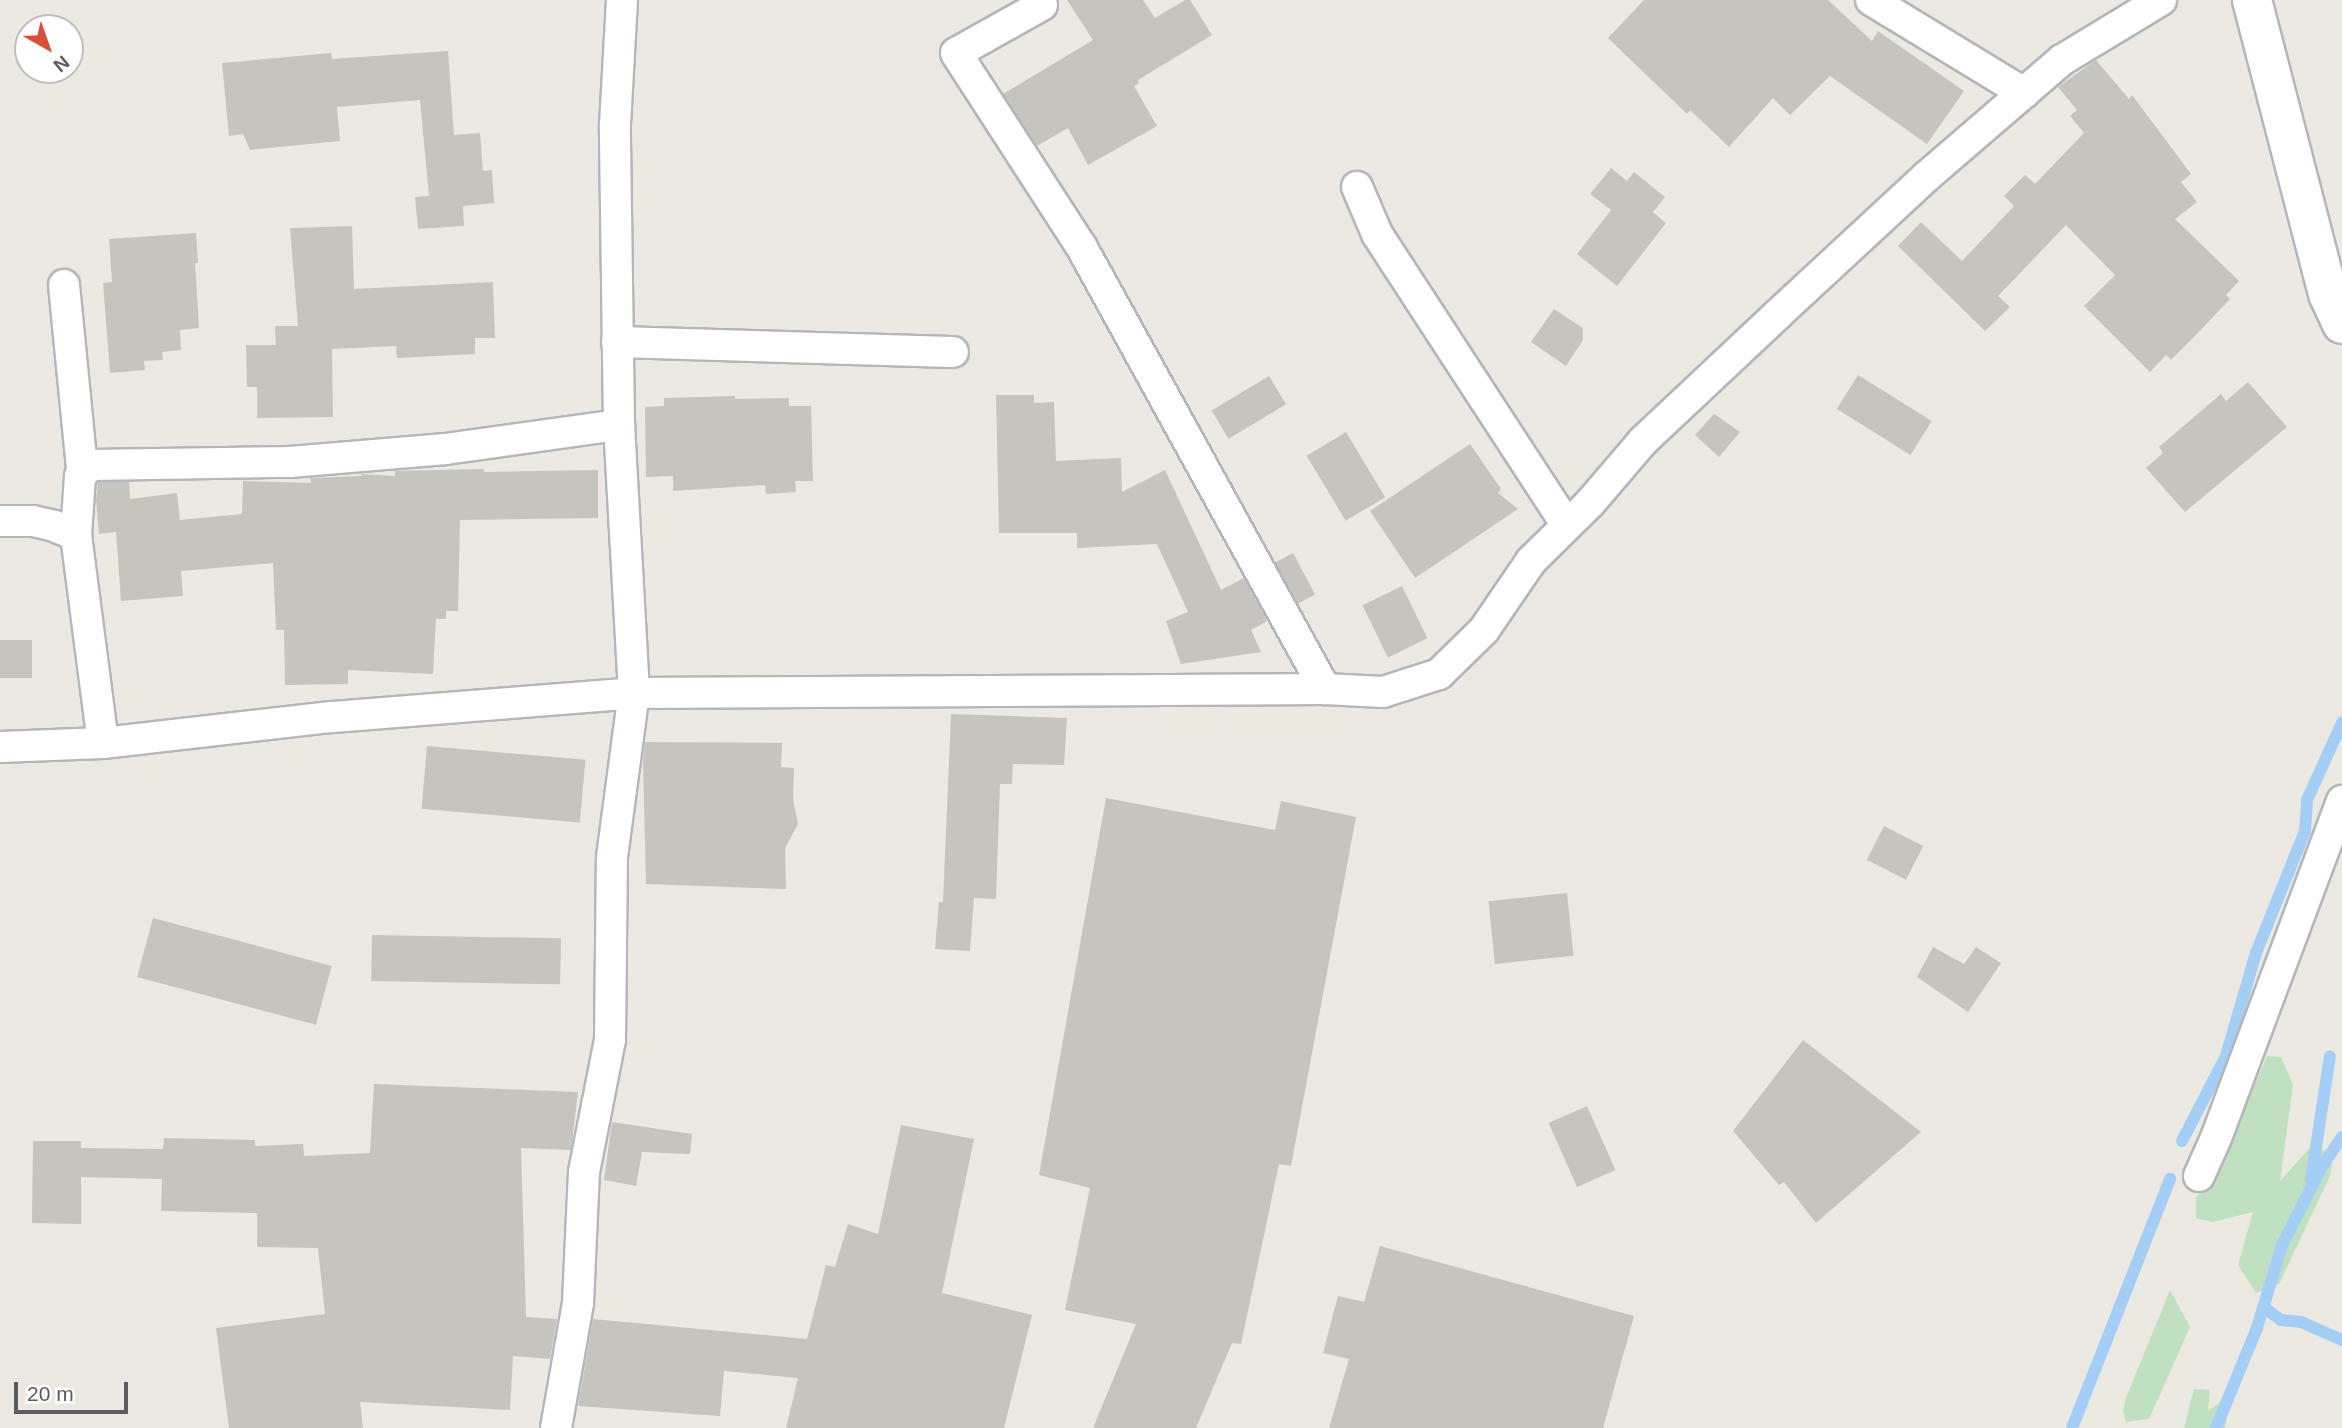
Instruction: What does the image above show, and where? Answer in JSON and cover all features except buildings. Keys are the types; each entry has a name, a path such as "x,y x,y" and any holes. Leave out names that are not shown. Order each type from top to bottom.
{"street":[{"path":"556,1428 578,1303 584,1172 610,1040 612,857 634,693 617,342 615,125 622,0"},
{"path":"1871,0 2024,93"},
{"path":"0,747 103,743 332,717 634,693 1383,692 1439,674 1484,630 1531,561 1590,503 1643,441 1927,176 2024,93 2063,60 2161,0"},
{"path":"2252,0 2328,294 2342,324"},
{"path":"1042,5 956,53 1081,246 1325,690"},
{"path":"1357,187 1377,234 1566,524"},
{"path":"64,285 82,470 76,536 103,743"},
{"path":"617,342 954,352"},
{"path":"82,470 90,465 290,462 405,453 619,425"},
{"path":"0,521 33,521 54,526 76,536"},
{"path":"2199,1175 2216,1138 2342,801"}],"green space":[{"path":"2267,1056 2281,1057 2293,1085 2280,1181 2309,1149 2334,1152 2330,1176 2279,1284 2256,1293 2238,1265 2253,1212 2213,1222 2196,1218 2196,1198 2229,1147"},
{"path":"2170,1290 2190,1327 2149,1419 2126,1422 2123,1410 2126,1398"},
{"path":"2194,1389 2210,1390 2208,1411 2223,1400 2230,1403 2225,1428 2184,1428"}],"waterway":[{"path":"2182,1141 2226,1056 2256,953 2305,831 2307,800 2342,723"},
{"path":"2311,1180 2330,1056"},
{"path":"2216,1428 2257,1328 2282,1245 2323,1165 2342,1137"},
{"path":"2072,1428 2170,1179"},
{"path":"2263,1307 2281,1320 2301,1322 2342,1340"}]}
